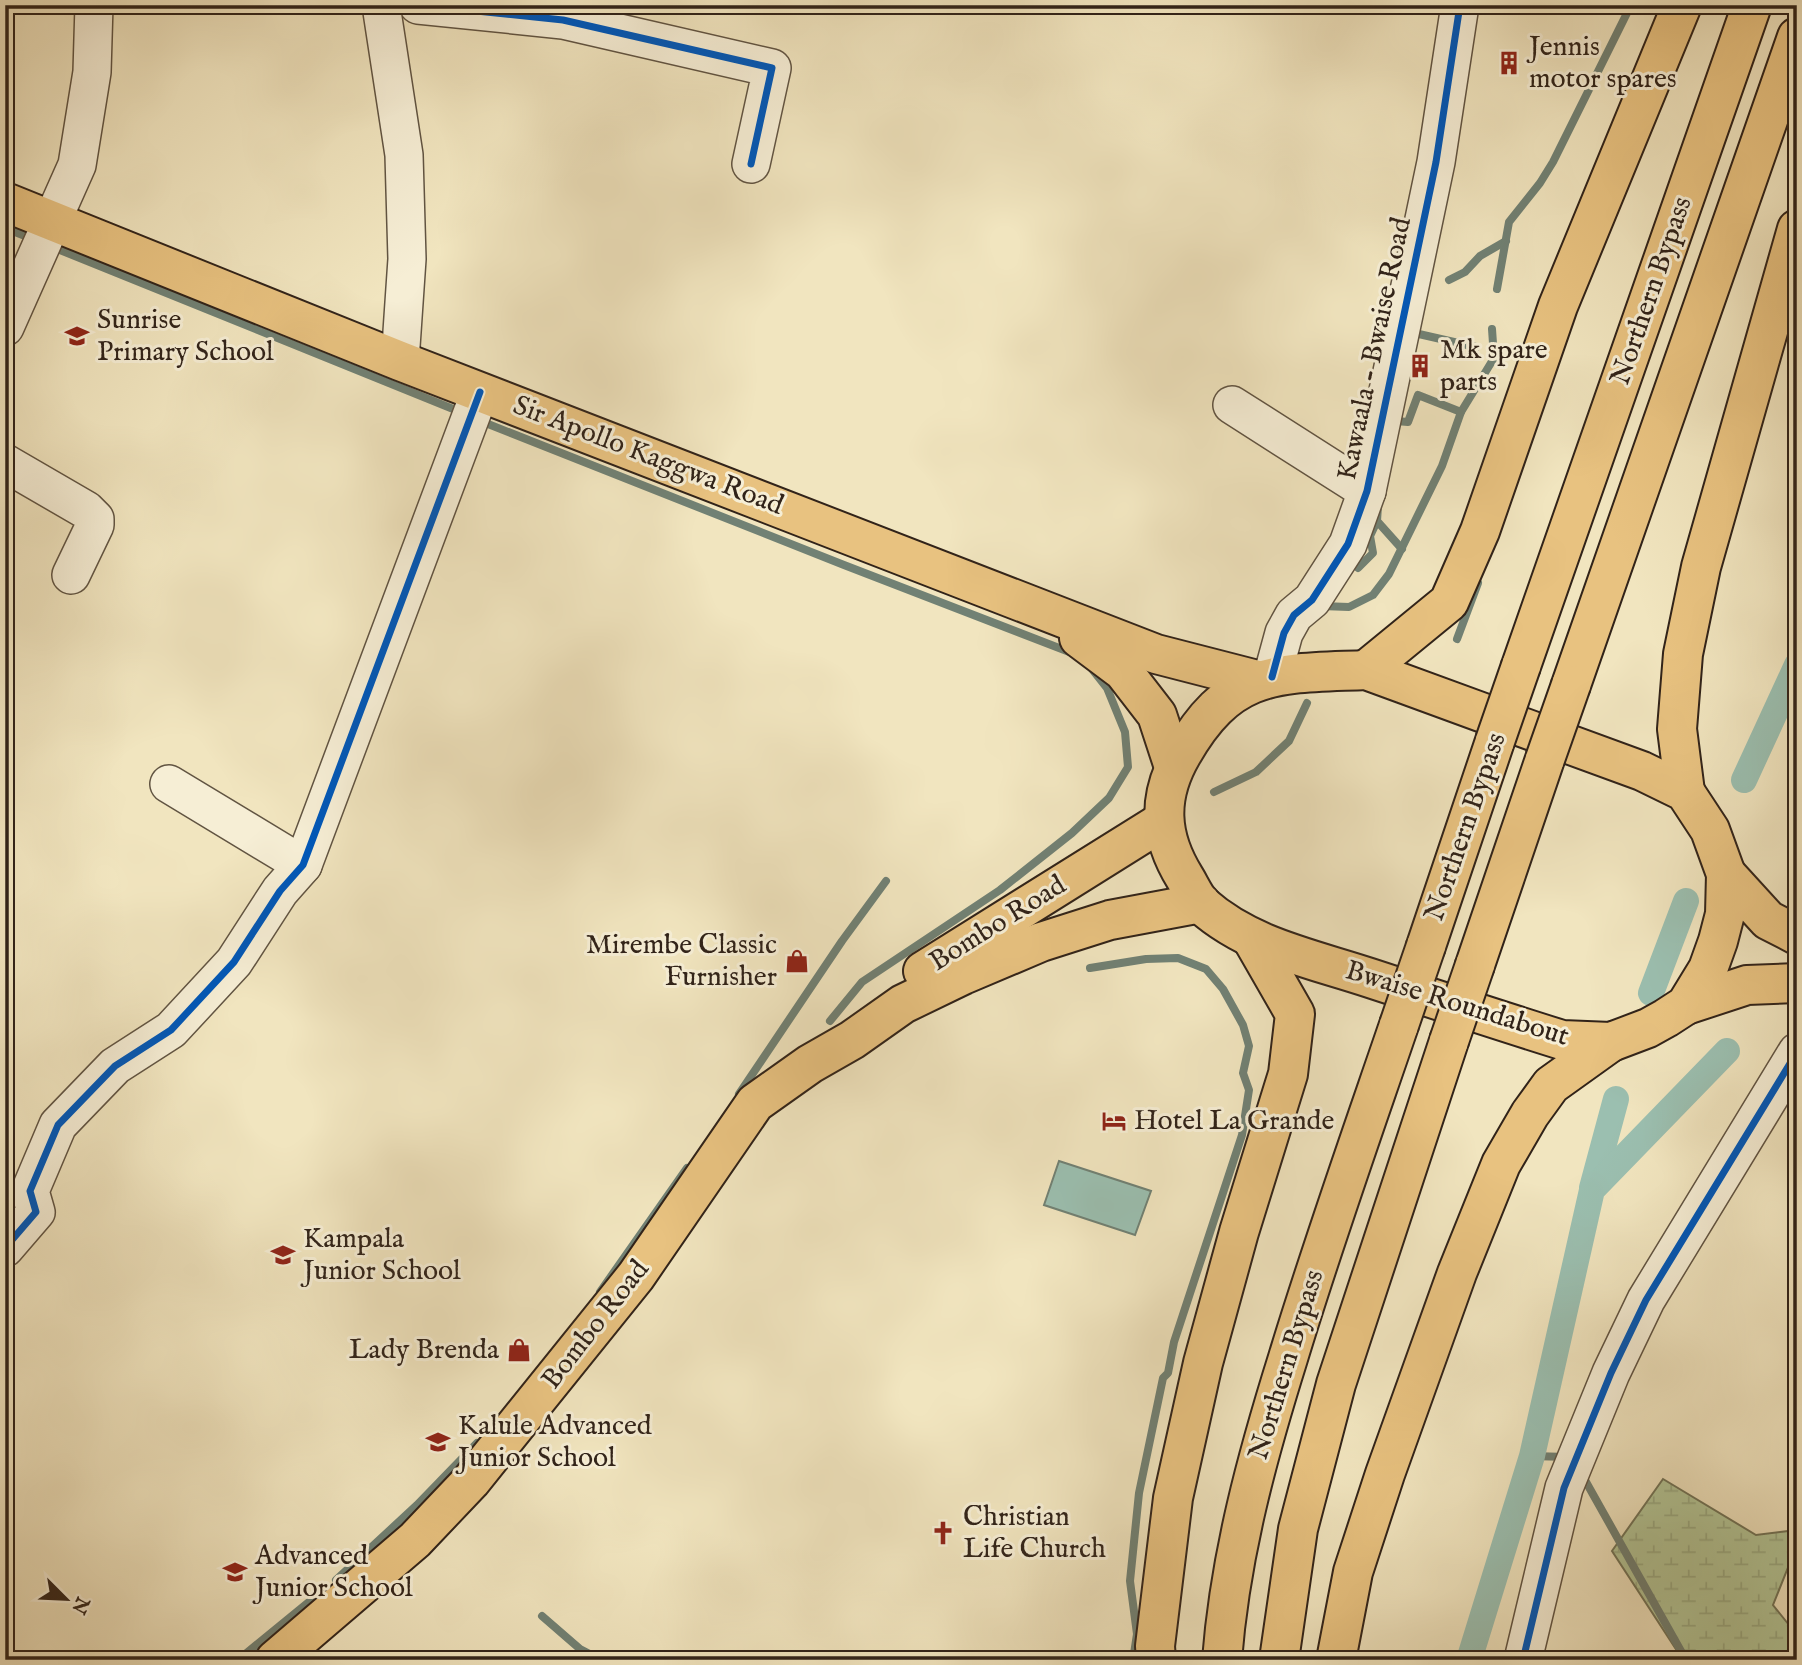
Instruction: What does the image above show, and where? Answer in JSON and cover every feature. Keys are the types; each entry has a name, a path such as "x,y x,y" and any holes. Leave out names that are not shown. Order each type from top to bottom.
{"main road":[{"path":"1366,670 1449,602 1480,531 1558,306 1682,5"},
{"name":"Northern Bypass","path":"1222,1660 1236,1547 1263,1438 1320,1253 1495,741 1752,5"},
{"name":"Northern Bypass","path":"1279,1660 1298,1529 1336,1384 1545,759 1797,37"},
{"name":"Sir Apollo Kaggwa Road","path":"5,202 400,361 1156,654 1265,679"},
{"path":"1685,792 1676,729 1683,654 1701,567 1797,229"},
{"path":"1036,607 1123,671 1157,715 1174,767"},
{"name":"Bwaise Roundabout","path":"1366,670 1642,771 1685,792 1710,830 1726,874 1725,914 1718,941 1709,969 1686,1005 1648,1028 1611,1042 1562,1040 1252,939 1201,903 1180,869 1169,845 1163,821 1174,767 1191,737 1212,712 1232,693 1265,679 1298,673 1366,670"},
{"name":"Bombo Road","path":"810,1064 825,1043 866,1004 1163,821"},
{"path":"1726,874 1768,920 1797,935"},
{"name":"Bombo Road","path":"275,1660 415,1540 471,1481 636,1276 755,1103 903,1004 1041,942 1110,920 1201,903"},
{"path":"1156,1660 1155,1646 1173,1498 1203,1363 1239,1232 1288,1074 1295,1014 1252,939"},
{"path":"1686,1005 1747,985 1797,984"},
{"path":"1336,1660 1353,1572 1384,1474 1457,1273 1502,1164 1530,1114 1551,1084 1611,1042"}],"street":[{"path":"5,327 77,164 92,72 94,5"},
{"path":"381,5 404,155 407,259 400,361"},
{"path":"418,5 563,20 772,68 751,164"},
{"name":"Kawaala - Bwaise Road","path":"1265,679 1294,615 1312,600 1348,544 1367,491 1436,162 1460,5"},
{"path":"5,1248 36,1212 30,1191 58,1125 115,1066 171,1030 180,1021 234,962 280,891 303,865 480,392"},
{"path":"1232,405 1367,491"},
{"path":"5,463 86,510 95,519 96,525 71,575"},
{"path":"169,784 303,865"},
{"path":"1523,1660 1564,1488 1611,1373 1646,1300 1797,1052"}],"green space":[{"path":"1663,1479 1756,1535 1797,1530 1797,1545 1773,1605 1797,1635 1797,1660 1683,1660 1612,1551"}],"shaded area":[{"path":"1059,1161 1151,1191 1135,1235 1044,1205"}],"waterway":[{"path":"1497,289 1509,222 1553,162 1631,5"},
{"path":"5,228 35,240"},
{"path":"1449,280 1465,272 1480,256 1506,241"},
{"path":"50,246 463,413"},
{"path":"1321,606 1349,607 1373,595 1389,574 1442,466 1461,412 1494,358 1492,329"},
{"path":"1410,332 1476,347"},
{"path":"1395,425 1396,421 1408,422 1418,395 1461,412"},
{"path":"478,420 1072,653"},
{"path":"1378,506 1377,521 1402,549"},
{"path":"1358,568 1373,553 1370,536 1377,521"},
{"path":"1457,639 1478,583"},
{"path":"1744,780 1797,665"},
{"path":"830,1021 862,982 1000,890 1072,833 1109,798 1128,767 1125,732 1107,688 1092,669"},
{"path":"1214,792 1256,772 1289,741 1307,703"},
{"path":"739,1094 842,941 886,881"},
{"path":"1651,993 1686,901"},
{"path":"1090,968 1146,959 1178,958 1206,969 1223,989 1243,1025 1249,1046 1243,1073 1249,1090 1242,1135 1174,1342 1168,1373 1163,1378 1139,1493 1130,1581 1137,1634 1133,1660"},
{"path":"1469,1660 1532,1456 1592,1190 1727,1051"},
{"path":"1592,1188 1616,1099"},
{"path":"600,1292 687,1168"},
{"path":"336,1580 417,1505 477,1443"},
{"path":"1532,1456 1567,1457"},
{"path":"1581,1473 1686,1660"},
{"path":"238,1660 321,1592"},
{"path":"542,1616 580,1649 601,1660"}],"cycle path":[{"path":"418,5 563,20 772,68 751,164"},
{"path":"1272,677 1284,633 1294,615 1312,600 1348,544 1367,491 1436,162 1460,5"},
{"path":"5,1248 36,1212 30,1191 58,1125 115,1066 171,1030 234,962 280,891 303,865 480,392"},
{"path":"1523,1660 1564,1488 1611,1373 1646,1300 1797,1052"}],"place":[{"name":"Jennis motor spares","path":"1509,63"},
{"name":"Sunrise Primary School","path":"77,336"},
{"name":"Mk spare parts","path":"1420,366"},
{"name":"Mirembe Classic Furnisher","path":"797,961"},
{"name":"Hotel La Grande","path":"1114,1121"},
{"name":"Kampala Junior School","path":"283,1255"},
{"name":"Lady Brenda","path":"519,1350"},
{"name":"Kalule Advanced Junior School","path":"438,1442"},
{"name":"Christian Life Church","path":"943,1533"},
{"name":"Advanced Junior School","path":"235,1572"}]}
